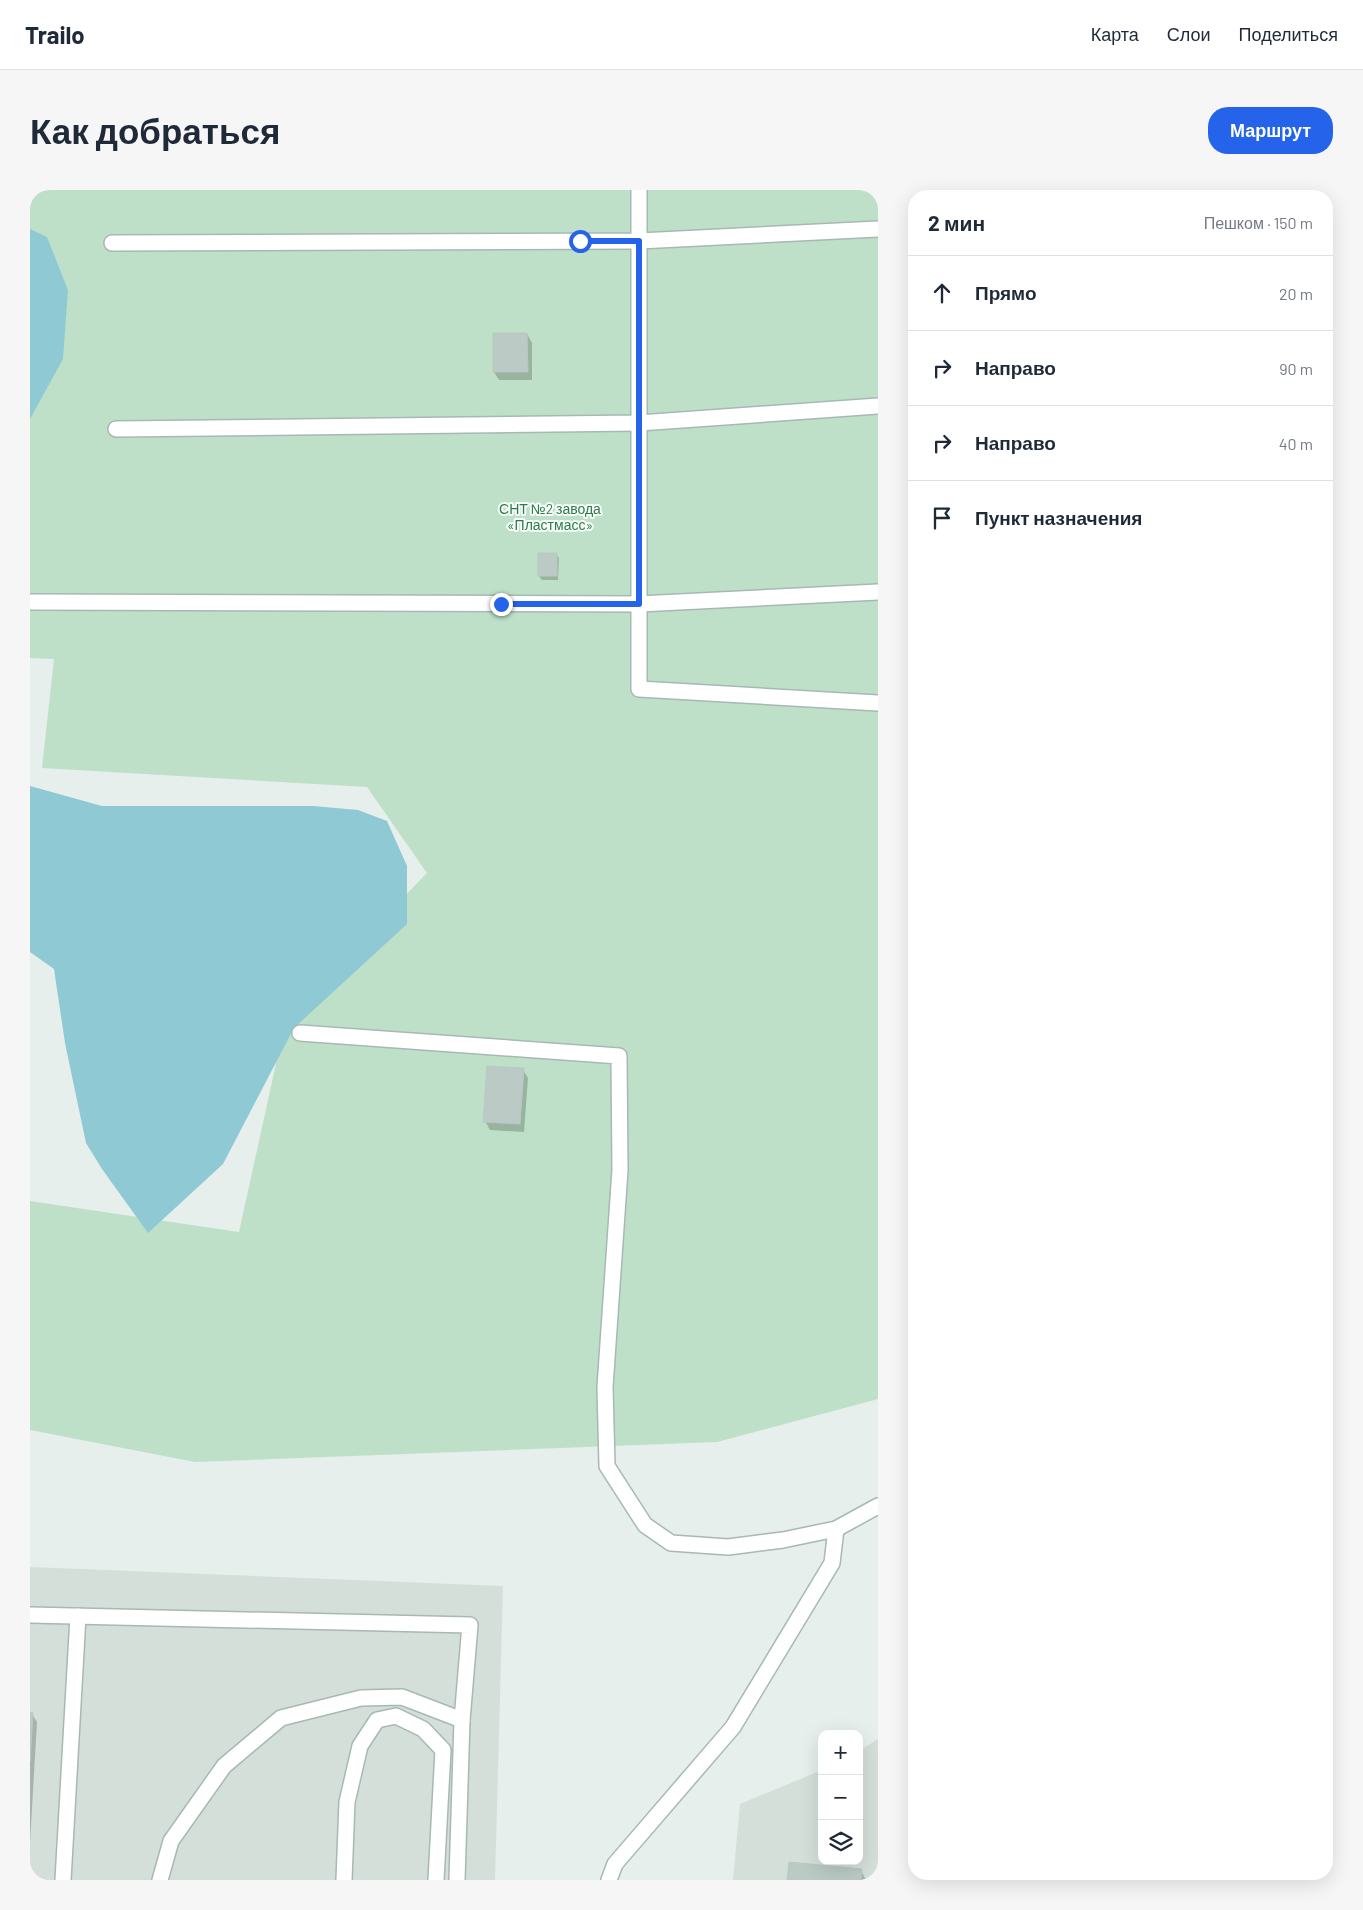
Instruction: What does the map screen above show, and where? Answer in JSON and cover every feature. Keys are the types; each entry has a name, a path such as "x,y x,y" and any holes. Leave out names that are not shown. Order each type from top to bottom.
{"lane":[{"path":"639,190 639,689 878,703"},
{"path":"112,244 639,241 878,229"},
{"path":"116,429 639,423 878,406"},
{"path":"30,602 639,604 878,592"},
{"path":"300,1033 619,1056 620,1170 605,1387 607,1466 645,1524 672,1542 728,1547 783,1540 836,1529 878,1506"},
{"path":"609,1880 615,1864 732,1727 832,1563 836,1529"},
{"path":"30,1615 470,1626 462,1720 457,1880"},
{"path":"63,1880 78,1616"},
{"path":"160,1880 171,1841 224,1766 281,1718 361,1698 402,1697 462,1720"},
{"path":"344,1880 347,1802 360,1746 377,1720 396,1716 423,1729 443,1750 436,1880"}],"shaded area":[{"path":"30,1567 503,1586 495,1880 30,1880"},
{"path":"878,1739 878,1880 733,1880 740,1804 818,1772 818,1865 863,1865 863,1748"}],"green space":[{"name":"СНТ №2 завода «Пластмасс»","path":"30,190 878,190 878,1399 717,1442 195,1462 30,1430 30,1201 239,1232 286,1018 427,873 367,787 42,768 54,659 30,658"}],"water":[{"path":"30,229 47,237 68,290 63,359 30,419"},
{"path":"30,786 102,806 313,806 358,810 387,821 407,866 407,924 294,1028 223,1164 148,1233 102,1169 86,1143 65,1043 54,969 30,952"}],"building":[{"path":"493,333 527,333 528,372 493,372"},
{"path":"538,553 557,553 557,576 538,576"},
{"path":"487,1066 524,1068 520,1124 483,1122"},
{"path":"30,1712 33,1713 30,1762"},
{"path":"789,1862 862,1869 861,1880 787,1880"}],"route":[{"path":"501,604 639,604 639,241 580,241"}]}
